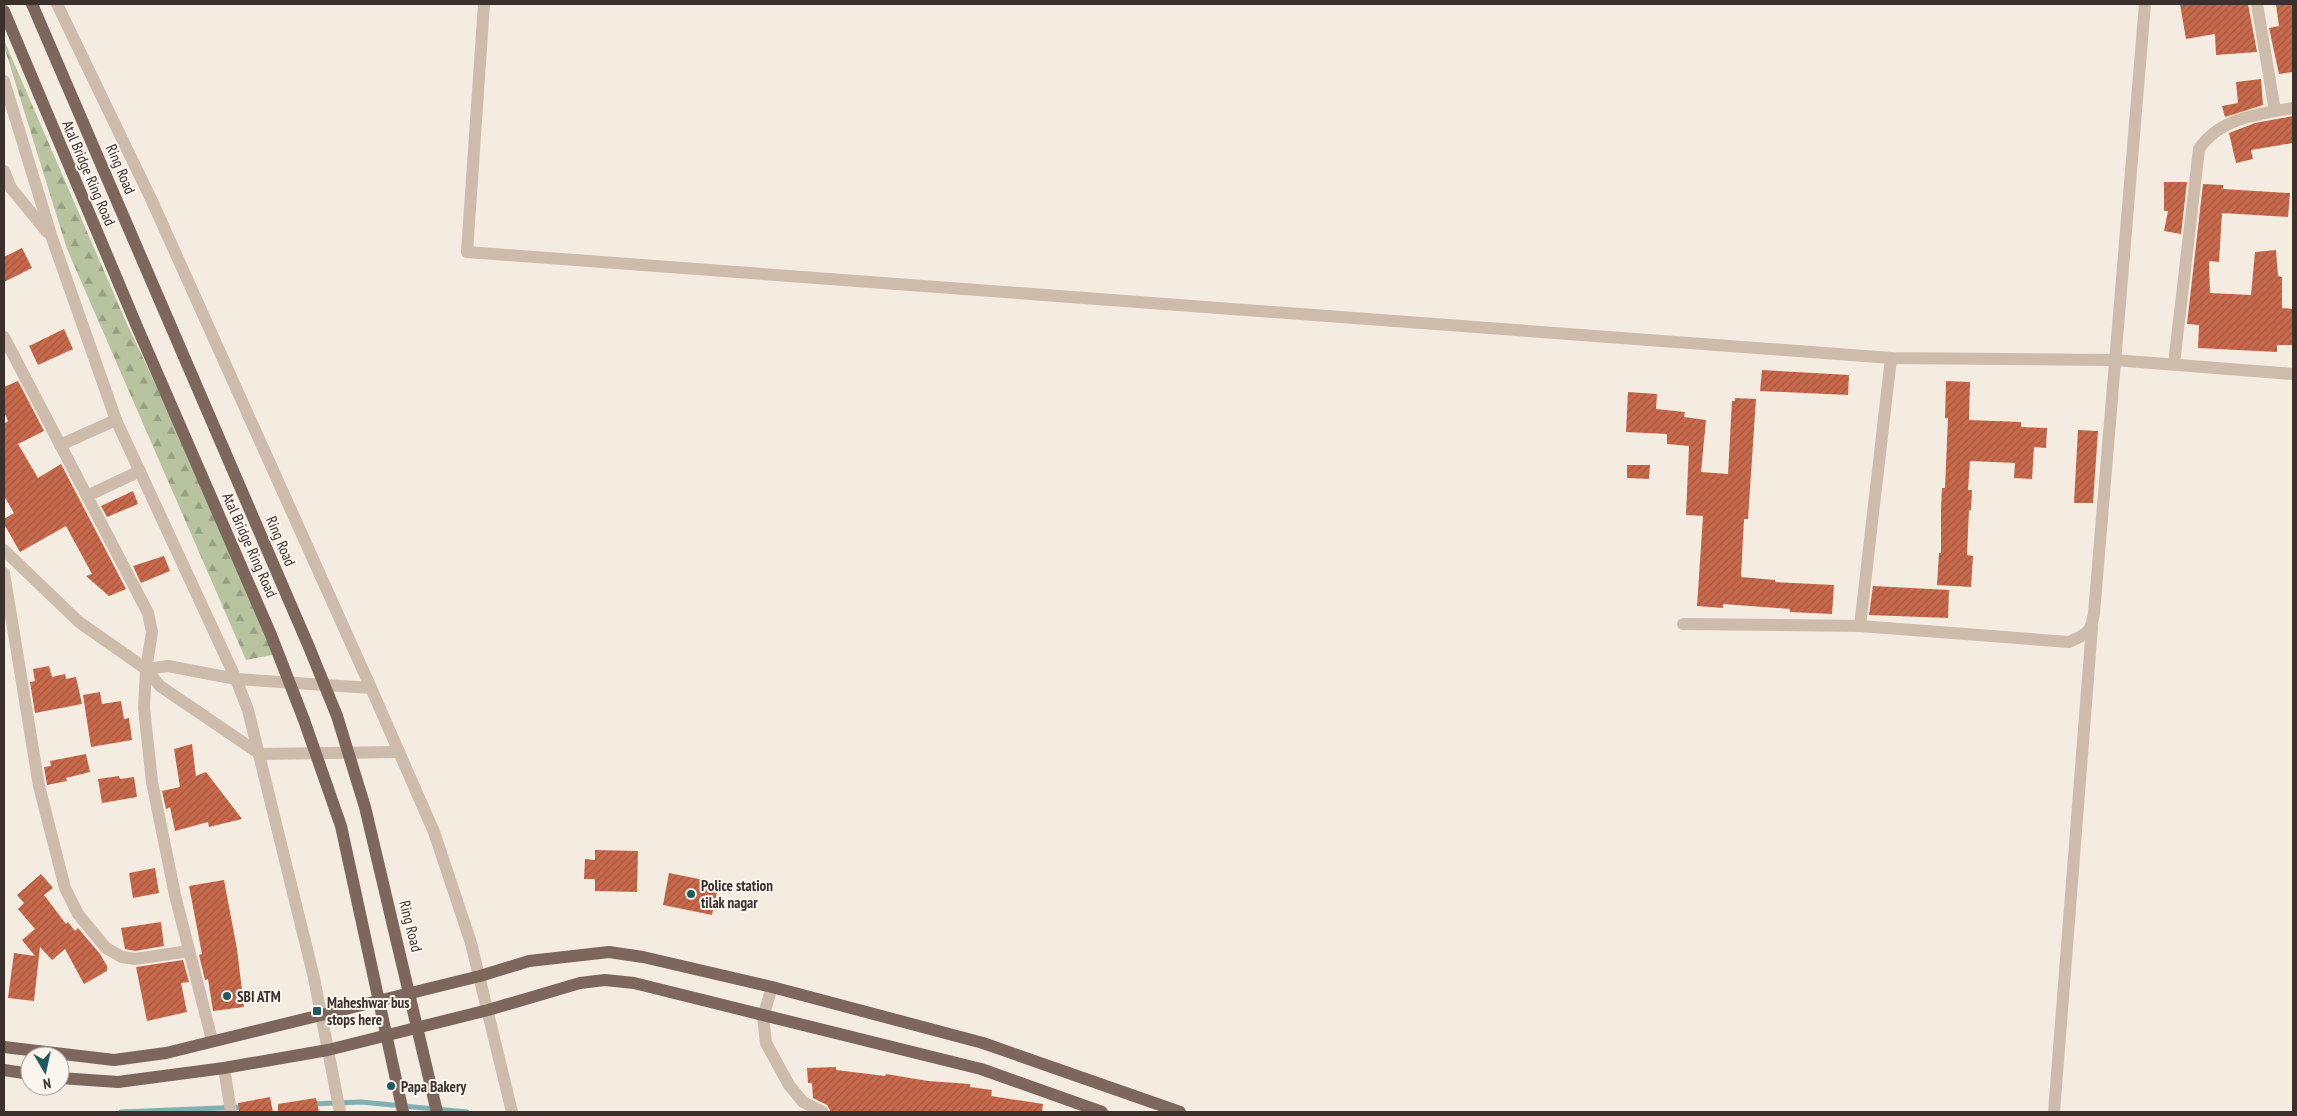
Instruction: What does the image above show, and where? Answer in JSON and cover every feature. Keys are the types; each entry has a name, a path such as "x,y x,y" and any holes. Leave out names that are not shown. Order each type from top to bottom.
{"main road":[{"name":"Ring Road","path":"32,4 337,716 365,807 437,1112"},
{"name":"Atal Bridge Ring Road","path":"4,12 138,330 271,635 304,720 341,826 403,1112"},
{"path":"4,1047 114,1060 166,1053 212,1040 480,976 529,961 609,952 642,957 772,987 983,1043 1180,1112"},
{"path":"70,1079 118,1082 224,1068 328,1050 488,1010 548,991 605,980 634,983 763,1017 981,1069 1102,1112"},
{"path":"4,1070 20,1072"}],"street":[{"path":"57,4 152,200 372,688 434,832 471,943 511,1109"},
{"path":"484,4 467,252 1890,358 2114,360 2293,374"},
{"path":"2054,1112 2144,4"},
{"path":"2257,4 2275,111"},
{"path":"4,81 52,238 116,420 236,678 248,710 321,1015 340,1112"},
{"path":"2174,364 2199,150 2206,138 2230,122 2293,108"},
{"path":"4,171 8,190 52,238"},
{"path":"4,337 148,613 152,632 146,669 144,708 152,782 175,894 212,1040"},
{"path":"1860,626 1890,358"},
{"path":"60,445 116,420"},
{"path":"87,496 140,471"},
{"path":"4,550 78,622 146,669 160,686 260,754 399,752"},
{"path":"4,573 39,786 65,888 78,914 106,948 122,957 135,959 190,951"},
{"path":"1683,624 1860,626 2069,642 2087,633 2092,627"},
{"path":"146,669 168,666 236,678 372,688"},
{"path":"772,987 763,1017 766,1043 789,1085 803,1102 823,1112"},
{"path":"224,1068 231,1112"}],"green space":[{"path":"4,40 127,324 282,653 246,660 67,249 4,46"}],"building":[{"path":"2180,4 2248,4 2257,52 2216,55 2215,34 2186,39"},
{"path":"2293,4 2293,72 2279,74 2269,28 2279,26 2276,5"},
{"path":"2261,79 2263,105 2225,117 2222,106 2238,103 2236,82"},
{"path":"2293,116 2293,143 2251,150 2253,159 2236,163 2229,133 2255,123"},
{"path":"2164,182 2187,182 2181,234 2164,231 2168,211 2164,211"},
{"path":"2203,184 2223,185 2223,189 2290,193 2288,217 2222,213 2219,262 2209,261 2210,293 2251,295 2255,252 2276,250 2278,276 2282,277 2282,308 2293,309 2293,345 2277,345 2277,352 2198,348 2199,325 2187,324"},
{"path":"22,248 32,268 4,282 4,257"},
{"path":"64,329 73,349 38,365 29,346"},
{"path":"1762,370 1849,375 1848,395 1760,391"},
{"path":"18,381 44,431 18,444 38,478 61,464 126,589 109,596 86,576 92,574 66,526 20,552 4,524 4,519 14,513 4,496 4,420 5,423 8,421 4,412 4,387"},
{"path":"1946,381 1970,382 1969,420 2021,422 2021,427 2047,428 2046,448 2034,447 2032,479 2014,478 2015,463 1970,461 1968,490 1972,490 1967,555 1973,556 1971,587 1937,585 1939,553 1941,553 1942,488 1945,488 1948,418 1945,418"},
{"path":"1628,392 1657,394 1656,409 1685,412 1684,417 1706,420 1701,472 1728,474 1732,401 1735,401 1735,398 1756,399 1748,519 1744,519 1741,577 1775,580 1775,582 1834,585 1832,614 1790,612 1790,609 1723,604 1723,608 1697,606 1703,516 1686,515 1689,446 1667,444 1667,434 1626,432"},
{"path":"2078,430 2098,431 2093,503 2074,503"},
{"path":"1627,465 1650,465 1649,479 1627,478"},
{"path":"133,491 138,504 107,517 101,506"},
{"path":"164,556 170,571 141,583 133,566"},
{"path":"1873,586 1949,590 1948,618 1869,615"},
{"path":"49,666 52,677 65,674 66,679 76,677 82,704 35,713 30,682 35,681 33,669"},
{"path":"100,692 102,704 121,701 124,719 129,718 132,740 91,747 83,695"},
{"path":"192,744 196,776 206,772 242,819 209,827 208,822 175,831 170,807 166,809 162,791 180,787 174,749"},
{"path":"86,754 90,772 66,778 67,781 47,785 44,767 51,766 50,761"},
{"path":"119,776 120,779 134,777 137,797 102,803 98,779"},
{"path":"595,850 638,851 637,892 595,891 595,879 584,879 585,859 595,860"},
{"path":"155,868 159,893 133,898 129,873"},
{"name":"Police station tilak nagar","path":"669,873 719,883 712,915 663,905"},
{"path":"41,874 53,888 44,895 66,924 68,922 75,931 78,928 100,954 107,966 107,971 84,984 65,949 52,960 40,947 34,1001 8,998 14,953 35,956 22,940 35,929 18,909 24,903 17,895"},
{"path":"224,880 237,949 244,1007 213,1011 208,979 205,980 199,955 202,954 189,886"},
{"path":"161,922 164,946 135,951 125,949 121,928"},
{"path":"183,960 189,982 181,983 187,1012 147,1021 136,967"},
{"path":"836,1067 836,1070 970,1084 970,1087 992,1090 991,1096 1043,1104 1042,1112 831,1112 827,1105 813,1098 812,1083 808,1083 807,1068"},
{"path":"270,1097 273,1112 239,1112 238,1103"},
{"path":"316,1098 319,1112 278,1112 278,1104"}],"waterway":[{"path":"311,1104 361,1102 467,1112"},
{"path":"121,1112 245,1107"}],"place":[{"name":"Police station tilak nagar","path":"691,894"},
{"name":"SBI ATM","path":"227,996"},
{"name":"Maheshwar bus stops here","path":"317,1011"},
{"name":"Papa Bakery","path":"391,1086"}]}
